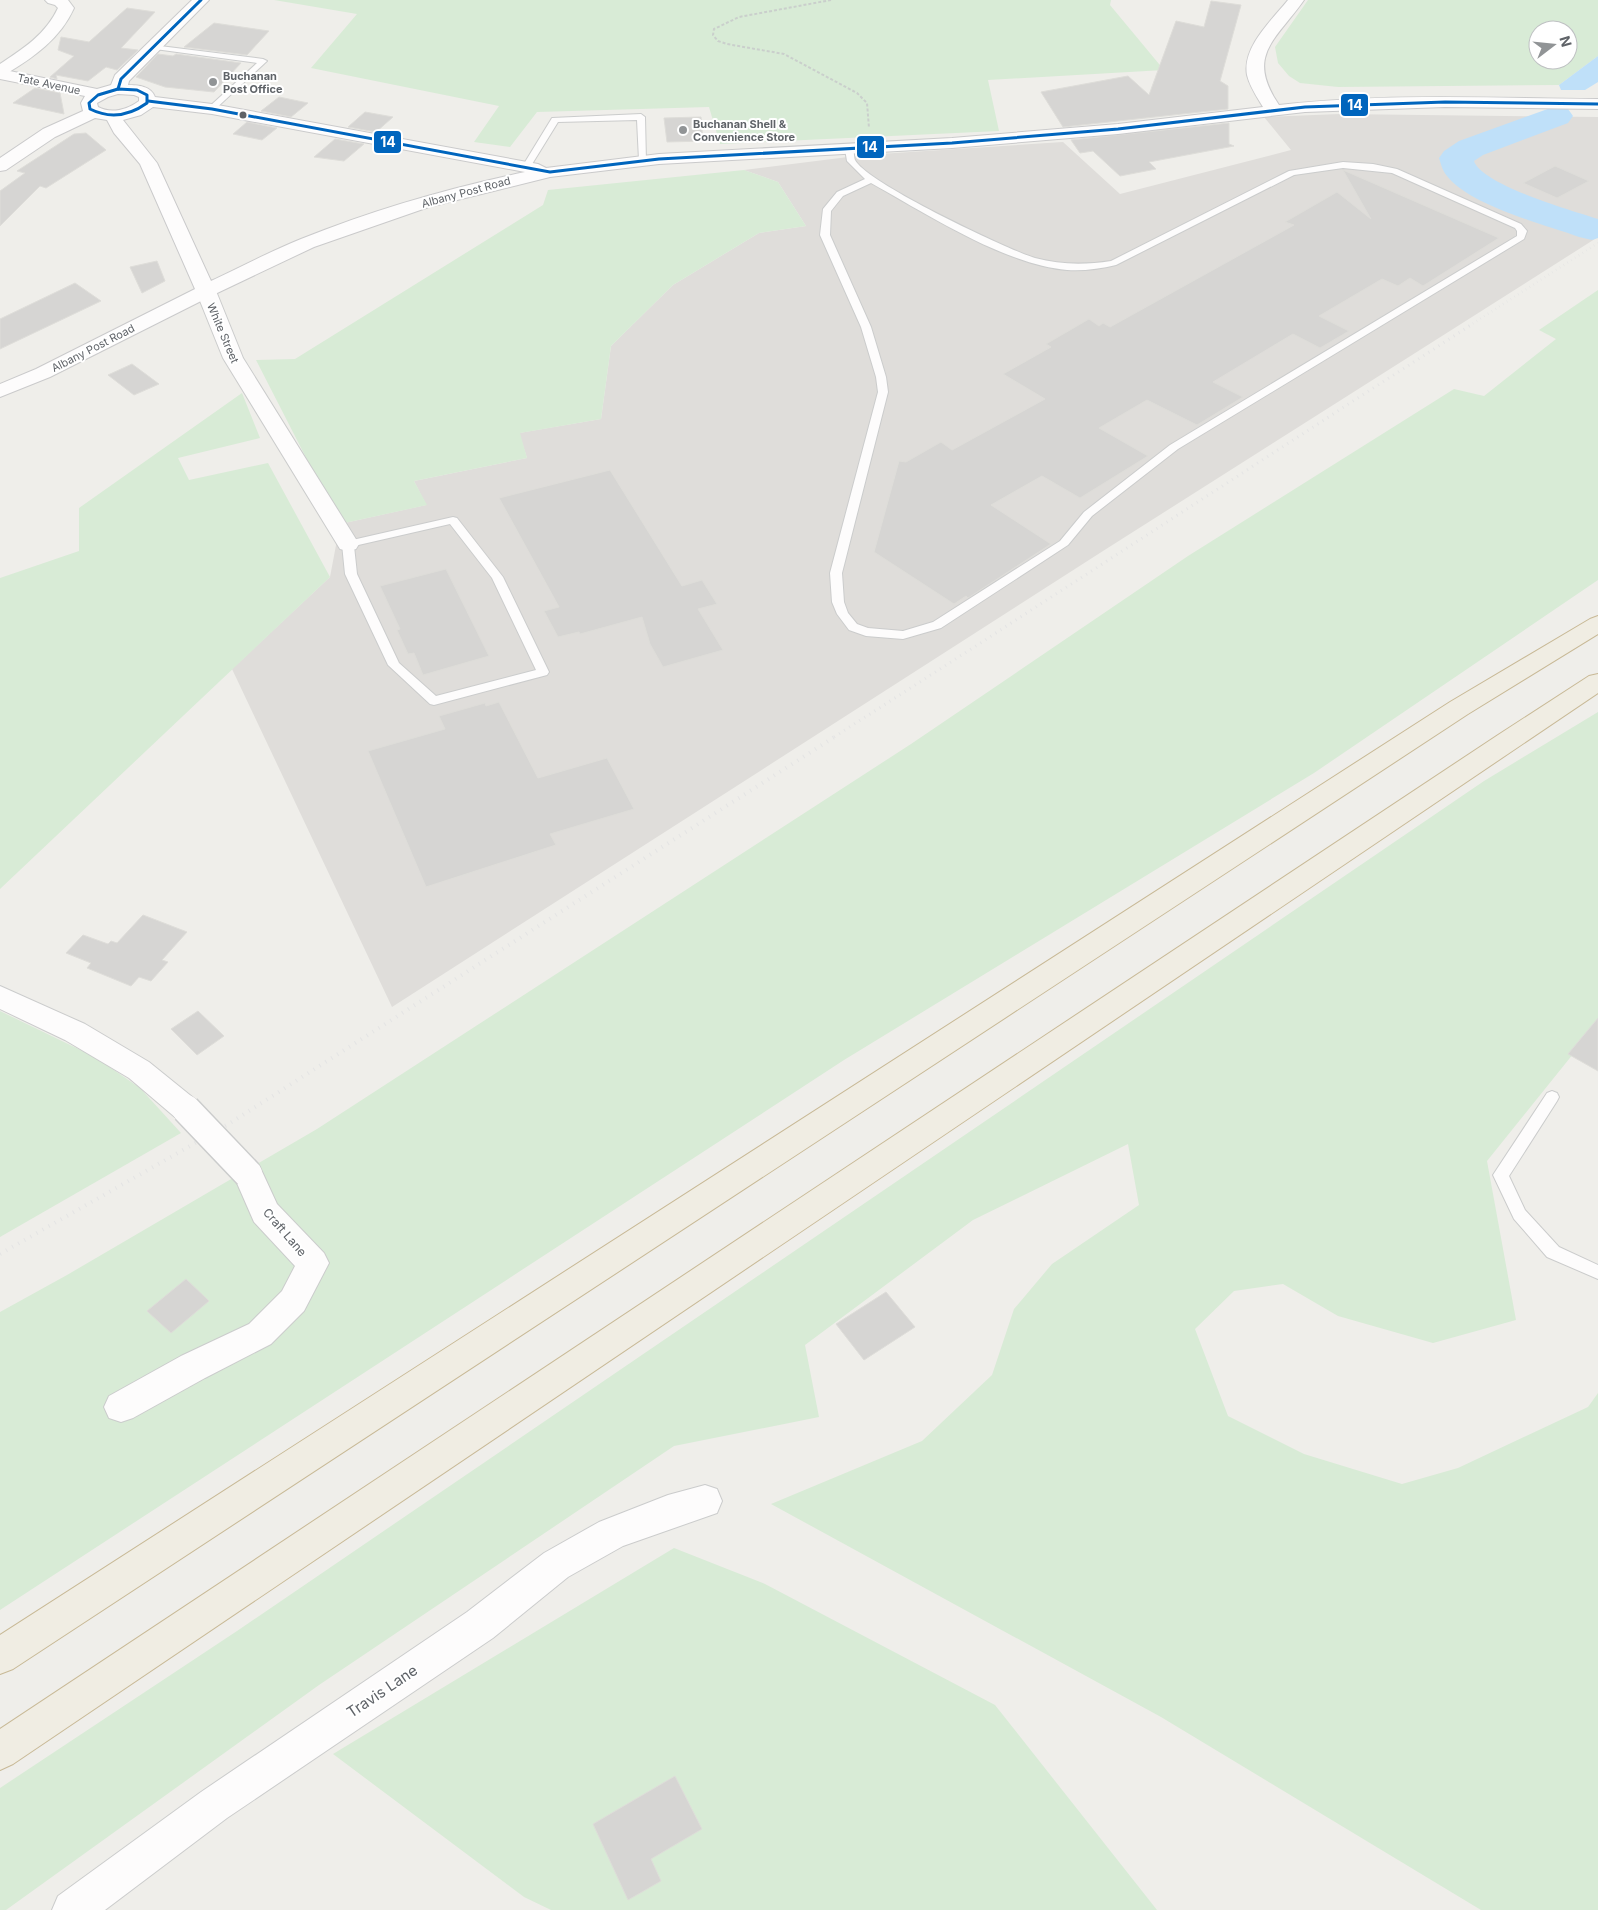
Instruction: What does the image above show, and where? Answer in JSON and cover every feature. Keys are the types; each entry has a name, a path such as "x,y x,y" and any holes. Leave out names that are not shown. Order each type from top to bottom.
{"highway":[{"path":"0,1656 1459,708 1598,624"},
{"path":"0,1751 1507,741 1598,682"}],"street":[{"path":"0,73 31,50 58,23 66,8 61,2 53,0"},
{"path":"118,89 126,74 200,0"},
{"path":"1274,110 1260,86 1255,72 1256,58 1261,46 1296,0"},
{"name":"Tate Avenue","path":"0,73 98,94"},
{"path":"94,112 89,105 91,99 98,94 118,89 140,91 147,95 148,101"},
{"path":"0,166 49,133 94,112 112,116 135,111 148,101 212,109 550,172"},
{"name":"Albany Post Road","path":"0,391 43,374 286,252 359,224 463,192 550,172 643,160 871,148 1118,129 1274,110 1382,103 1598,104"},
{"name":"White Street","path":"112,116 148,164 206,291 233,358 348,544"},
{"name":"Craft Lane","path":"0,997 75,1032 139,1070 186,1109 248,1174 265,1213 313,1263 294,1301 260,1334 193,1367 122,1407"},
{"name":"Travis Lane","path":"72,1910 214,1805 480,1624 556,1565 611,1534 668,1512 705,1501"}],"lane":[{"path":"155,47 263,62 212,109"},
{"path":"526,167 555,120 641,117 643,160"},
{"path":"849,149 851,161 871,180 972,235 1032,260 1066,267 1087,267 1113,263 1292,173 1342,165 1373,167 1394,171 1518,226 1522,231 1521,237 1174,447 1088,514 1064,544 966,608 936,625 920,631 903,635 891,635 866,632 853,627 843,614 838,602 836,573 883,392 881,377 866,327 825,235 826,211 840,194 871,180"},
{"path":"453,520 497,578 544,672 434,701 394,665 351,574 348,544 453,520"},
{"path":"1552,1097 1501,1175 1519,1214 1553,1252 1598,1272"}],"path":[{"path":"831,0 802,8 732,20 714,29 713,35 718,41 727,44 784,54 857,93 867,103 871,148"}],"shaded area":[{"path":"1340,114 1598,117 1598,237 1103,551 392,1007 232,669 330,577 340,524 426,505 414,481 527,458 519,433 601,419 611,346 673,285 759,233 806,226 778,182 744,170 864,155 1063,142 1120,194 1291,150 1264,117"}],"green space":[{"path":"274,0 1111,0 1110,5 1164,70 988,80 999,131 720,144 709,107 537,112 510,147 474,142 499,106 311,68 357,14"},
{"path":"1308,0 1598,0 1598,56 1559,85 1338,87 1300,83 1289,76 1278,63 1275,47"},
{"path":"744,170 778,182 806,226 759,233 673,285 611,346 601,419 520,433 527,458 414,481 427,505 340,524 256,360 295,359 543,205 548,190"},
{"path":"1598,290 1598,580 1314,773 844,1060 0,1610 0,1312 317,1129 911,744 1188,556 1454,389 1484,396 1556,339 1539,330"},
{"path":"242,393 260,438 178,458 189,480 268,463 330,577 0,889 0,578 79,551 79,508"},
{"path":"1598,712 1598,1023 1487,1161 1516,1320 1433,1343 1338,1316 1283,1284 1234,1291 1195,1329 1228,1416 1304,1454 1402,1484 1458,1468 1588,1407 1598,1393 1598,1910 1481,1910 1161,1717 771,1504 922,1441 992,1375 1014,1309 1052,1264 1139,1205 1128,1144 973,1220 805,1345 819,1417 674,1446 319,1685 6,1910 0,1910 0,1788 237,1631 1484,781"},
{"path":"0,1011 95,1057 140,1088 181,1133 0,1237"},
{"path":"674,1548 765,1584 995,1705 1157,1910 551,1910 524,1897 333,1754"}],"water":[{"path":"1598,56 1598,82 1585,90 1561,90 1559,85"}],"building":[{"path":"1211,1 1241,5 1220,81 1228,86 1228,109 1063,127 1041,92 1128,76 1149,95 1176,21 1204,27"},
{"path":"127,8 155,12 121,48 138,50 117,70 106,67 88,81 56,75 57,79 50,77 74,56 58,50 61,37 89,42"},
{"path":"214,23 269,31 247,55 184,47"},
{"path":"158,54 173,56 176,54 241,63 214,92 165,87 136,77"},
{"path":"35,88 60,93 64,114 13,103"},
{"path":"279,97 308,103 291,117 261,111"},
{"path":"365,112 393,117 376,132 348,127"},
{"path":"701,117 703,141 667,142 664,118"},
{"path":"247,122 277,128 262,140 233,134"},
{"path":"1229,123 1229,144 1234,146 1149,162 1156,169 1120,176 1093,151 1080,153 1071,140"},
{"path":"86,133 106,150 46,188 40,186 0,226 0,191 25,173 17,171 74,134"},
{"path":"335,139 364,144 344,161 314,157"},
{"path":"1555,166 1589,181 1557,198 1523,183"},
{"path":"1343,170 1499,238 1423,286 1410,278 1398,286 1382,279 1319,316 1349,331 1320,348 1293,334 1213,382 1243,397 1197,425 1147,400 1099,428 1148,456 1080,498 1042,476 991,505 1051,544 968,598 966,596 954,604 874,552 899,461 906,462 941,442 952,450 1045,399 1003,374 1051,347 1046,344 1089,319 1099,326 1103,323 1110,327 1294,225 1285,222 1337,192 1371,219"},
{"path":"157,261 165,281 142,293 130,267"},
{"path":"75,283 101,301 0,349 0,319"},
{"path":"132,364 159,384 134,395 108,375"},
{"path":"610,470 682,586 702,580 717,604 698,609 723,650 663,667 650,644 642,617 580,634 579,632 558,637 544,611 559,607 499,498"},
{"path":"446,569 489,656 423,675 414,653 408,654 397,630 400,629 380,586"},
{"path":"499,702 538,778 607,758 634,809 550,834 556,845 426,887 368,751 445,729 439,716 485,703 486,706"},
{"path":"143,915 187,932 162,960 168,962 151,981 139,977 131,986 87,968 91,963 66,953 83,935 108,944 111,941 117,943"},
{"path":"198,1011 224,1036 197,1055 171,1029"},
{"path":"1598,1018 1598,1071 1568,1054"},
{"path":"186,1279 209,1301 171,1333 147,1311"},
{"path":"886,1292 915,1327 864,1360 836,1324"},
{"path":"675,1776 702,1829 651,1859 661,1881 628,1900 593,1824"}],"waterway":[{"path":"1556,116 1471,148 1456,158 1460,170 1482,187 1516,203 1592,229"}],"railway":[{"path":"1469,326 1598,243"},
{"path":"834,737 1471,325"},
{"path":"0,1254 227,1125 836,736"}],"transit line":[{"name":"14","path":"118,89 121,79 201,0"},
{"name":"14","path":"118,89 137,90 147,95 147,103 134,111 120,115 105,115 90,109 89,103 98,95 118,89"},
{"name":"14","path":"148,101 212,109 550,172 659,159 952,143 1118,129 1305,107 1445,102 1598,104"}],"place":[{"name":"Buchanan Post Office","path":"213,82"},
{"name":"Buchanan Shell & Convenience Store","path":"683,130"}]}
